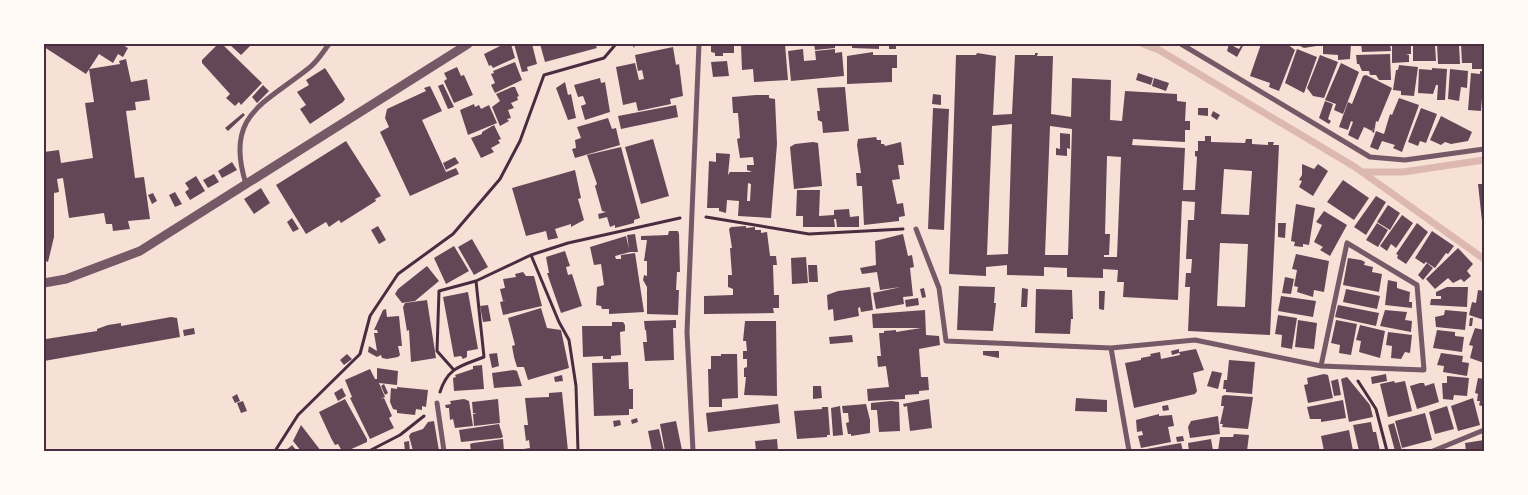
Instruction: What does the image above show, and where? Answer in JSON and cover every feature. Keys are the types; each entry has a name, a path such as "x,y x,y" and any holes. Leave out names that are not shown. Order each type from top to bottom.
{"street":[{"path":"246,184 240,166 240,139 247,119 276,90 311,67 329,44"},
{"path":"44,283 66,279 140,251 468,44"},
{"path":"693,451 687,332 699,44"},
{"path":"1180,44 1370,157 1406,160 1484,149"},
{"path":"916,229 939,288 946,341 1111,348 1195,340 1321,366 1424,370 1417,285 1347,243 1321,366"},
{"path":"1111,348 1129,451"},
{"path":"437,403 444,451"},
{"path":"1434,451 1484,430"}],"path":[{"path":"275,451 298,415 360,354 370,316 398,274 453,234 500,179 520,141 544,75 604,58 616,44"},
{"path":"453,369 437,351 438,291 476,281 531,255 568,243 692,215 809,234 916,229"},
{"path":"531,255 559,322 569,340 576,386 578,451"},
{"path":"370,451 400,435 420,421 437,403 444,378 453,369 484,358 476,281"},
{"path":"1348,367 1376,409 1387,451"}],"building":[{"path":"44,44 121,44 128,48 123,57 118,54 113,63 99,54 86,74 44,47"},
{"path":"218,44 222,44 262,83 241,105 239,102 235,106 226,98 230,94 202,63 202,60"},
{"path":"229,44 252,44 241,55"},
{"path":"504,44 511,44 515,58 493,68 491,65 489,66 484,54"},
{"path":"514,44 532,44 537,64 527,67 528,71 522,72"},
{"path":"540,44 602,44 596,46 597,48 545,62"},
{"path":"632,44 647,45 635,45 634,48"},
{"path":"711,44 734,44 734,53 723,53 723,56 715,56 715,53 711,52"},
{"path":"785,44 788,80 754,82 753,69 742,70 741,45"},
{"path":"814,44 835,44 835,48 815,50"},
{"path":"852,44 879,44 879,49 852,48"},
{"path":"889,44 896,44 896,49 889,49"},
{"path":"1229,44 1239,49 1244,44 1237,57 1227,51"},
{"path":"1261,44 1287,44 1295,50 1279,91 1269,87 1270,83 1250,76"},
{"path":"1301,44 1316,44 1316,46 1304,48 1300,46"},
{"path":"1323,44 1351,44 1350,59 1338,60 1338,55 1323,54"},
{"path":"1361,44 1390,44 1391,51 1362,52"},
{"path":"1392,44 1411,44 1411,54 1406,54 1409,55 1409,62 1392,63"},
{"path":"1413,44 1435,44 1436,61 1413,61"},
{"path":"1437,44 1459,44 1460,64 1438,64"},
{"path":"1461,44 1484,44 1484,69 1472,69 1472,63 1462,63"},
{"path":"673,47 676,65 679,64 683,96 670,99 671,104 638,111 636,102 623,105 616,67 635,63 639,80 644,79 642,70 638,71 635,55"},
{"path":"803,49 804,61 816,60 815,51 835,49 835,53 842,52 844,76 791,81 788,51"},
{"path":"1297,49 1317,57 1304,93 1285,83"},
{"path":"873,52 873,55 897,55 897,68 892,68 892,82 847,84 847,56"},
{"path":"977,53 996,56 993,115 1012,114 1015,55 1035,55 1035,53 1038,53 1037,56 1053,56 1051,114 1071,117 1072,78 1111,80 1110,120 1122,121 1125,91 1177,94 1177,101 1186,102 1185,121 1190,121 1190,130 1185,130 1185,142 1133,139 1132,145 1185,148 1183,190 1195,190 1197,157 1195,156 1195,151 1198,151 1198,141 1205,141 1205,136 1211,136 1211,142 1245,143 1246,139 1252,139 1252,144 1268,145 1268,142 1274,142 1273,145 1279,145 1270,335 1188,331 1190,287 1185,287 1186,273 1191,273 1192,259 1186,259 1188,220 1194,220 1195,202 1182,201 1178,300 1123,297 1124,282 1117,282 1118,270 1103,269 1103,278 1067,277 1067,268 1044,267 1044,276 1007,275 1007,265 986,267 986,276 949,274 956,55 976,55","holes":["1012,124 1008,254 987,255 992,126","1050,126 1072,129 1068,255 1045,255","1107,156 1121,157 1117,257 1104,257 1104,255 1109,255 1110,234 1105,234","1224,169 1252,171 1249,215 1221,214","1220,243 1248,244 1245,307 1217,306"]},
{"path":"1390,54 1391,80 1379,80 1376,75 1370,75 1369,71 1362,71 1359,64 1357,64 1356,55"},
{"path":"1320,55 1338,62 1324,98 1313,96 1307,88"},
{"path":"126,59 131,82 147,79 150,100 135,102 136,110 126,111 135,178 144,177 150,219 128,221 130,229 113,231 112,224 106,224 104,213 69,218 63,178 57,179 59,192 54,193 54,237 48,262 44,260 44,152 59,150 61,163 93,158 85,103 94,102 89,69 120,64 119,61"},
{"path":"727,61 729,76 713,77 711,62"},
{"path":"515,62 522,80 495,93 491,85 495,83 491,74 494,73 493,71"},
{"path":"1341,63 1359,72 1343,114 1334,110 1336,104 1325,100"},
{"path":"1399,65 1418,67 1414,96 1401,95 1401,91 1393,90 1396,70 1398,70"},
{"path":"457,67 461,76 464,75 473,95 454,103 444,81 447,79 444,73"},
{"path":"325,68 345,99 310,124 300,109 306,105 297,92 309,85 306,80"},
{"path":"1432,68 1447,69 1445,100 1437,100 1438,85 1436,85 1433,94 1418,93 1419,69 1432,70"},
{"path":"1450,69 1468,71 1467,88 1461,87 1459,101 1448,99"},
{"path":"1480,71 1484,72 1484,98 1482,98 1481,111 1468,110 1471,73 1480,74"},
{"path":"1138,73 1153,78 1151,85 1136,80"},
{"path":"1366,75 1392,88 1378,122 1376,121 1374,133 1372,132 1374,127 1372,131 1364,127 1358,140 1348,135 1353,122 1351,121 1348,130 1339,127 1348,102 1352,104 1363,76"},
{"path":"600,78 601,83 605,82 610,112 585,120 581,106 586,104 583,96 578,97 574,85"},
{"path":"1154,78 1169,83 1166,91 1152,86"},
{"path":"565,82 568,95 571,94 576,118 568,120 556,88"},
{"path":"443,84 454,107 448,109 438,86"},
{"path":"263,85 269,91 257,103 252,97"},
{"path":"430,86 442,111 422,120 446,172 456,168 459,174 410,196 380,132 389,127 385,118 387,109 426,91 424,88"},
{"path":"515,87 519,96 517,97 518,100 511,103 514,108 508,110 511,118 507,119 509,121 500,126 492,107 500,101 496,94"},
{"path":"845,87 849,131 823,133 822,122 818,120 817,111 820,111 817,88"},
{"path":"933,94 941,95 941,105 932,104"},
{"path":"769,95 769,98 775,99 777,144 771,218 738,216 739,201 727,200 726,213 719,211 719,208 707,208 709,161 716,162 716,153 730,154 728,175 730,172 752,172 747,170 747,165 754,165 753,157 740,158 737,139 740,138 738,113 733,113 732,97","holes":["748,183 751,184 750,201 747,201"]},
{"path":"1399,98 1419,105 1402,152 1393,148 1395,145 1382,141 1378,150 1370,147 1376,131 1384,134 1390,114 1392,115"},
{"path":"1325,101 1333,104 1328,119 1331,121 1329,124 1319,118"},
{"path":"474,104 475,107 479,105 481,109 489,105 497,123 468,135 460,110"},
{"path":"676,105 678,117 621,129 618,116"},
{"path":"933,108 949,109 944,230 928,229"},
{"path":"1198,108 1208,108 1208,116 1198,115"},
{"path":"1421,108 1437,114 1426,143 1420,141 1418,146 1408,142"},
{"path":"1213,111 1220,115 1217,120 1211,116"},
{"path":"243,113 245,115 228,131 225,128"},
{"path":"1441,116 1472,132 1468,141 1451,144 1445,142 1441,145 1430,140"},
{"path":"608,118 612,129 616,128 620,145 575,158 572,149 576,148 575,140 581,138 577,127"},
{"path":"494,125 501,139 498,140 500,143 491,148 494,152 481,158 471,138 482,134 482,132"},
{"path":"1060,133 1070,134 1070,149 1067,148 1067,156 1056,155 1056,148 1060,149"},
{"path":"876,137 885,146 901,142 904,165 898,165 900,179 892,180 897,204 903,203 905,216 899,217 899,221 864,225 862,186 857,186 856,173 861,173 857,145 858,139"},
{"path":"653,139 669,196 641,204 625,147"},
{"path":"346,141 381,196 341,223 339,220 329,227 326,222 306,234 276,185"},
{"path":"818,143 822,186 794,189 790,147 795,144"},
{"path":"621,147 640,218 634,220 634,223 615,228 615,225 610,227 607,217 599,219 598,214 606,212 602,211 595,186 597,184 587,155"},
{"path":"455,157 459,163 446,170 443,163"},
{"path":"232,162 237,170 222,178 218,171"},
{"path":"1302,164 1314,169 1318,164 1328,171 1313,196 1299,187 1302,181 1299,180 1302,175"},
{"path":"575,170 581,198 578,199 584,220 571,227 571,224 555,229 558,238 548,240 546,231 526,236 512,188"},
{"path":"214,174 219,182 208,188 203,180"},
{"path":"196,176 205,191 190,200 185,192 189,189 185,183"},
{"path":"1343,180 1369,198 1354,220 1327,202"},
{"path":"1478,184 1484,184 1484,221 1482,221"},
{"path":"261,188 270,203 254,214 244,199"},
{"path":"797,190 820,190 819,216 834,215 834,210 849,209 850,217 859,216 859,227 837,227 836,219 834,219 835,227 803,227 803,216 796,216"},
{"path":"175,192 182,204 175,207 169,195"},
{"path":"153,193 157,201 152,204 148,195"},
{"path":"1376,196 1386,202 1366,235 1354,227"},
{"path":"1296,204 1315,208 1309,245 1303,244 1303,247 1294,246 1295,242 1291,241"},
{"path":"1388,205 1400,213 1390,230 1377,222"},
{"path":"1324,211 1347,225 1330,256 1320,250 1323,247 1314,242 1322,225 1316,222"},
{"path":"1402,215 1413,223 1396,248 1391,244 1387,251 1380,246"},
{"path":"292,218 299,229 293,232 287,222"},
{"path":"1278,223 1286,223 1285,238 1278,237"},
{"path":"1377,223 1388,230 1378,247 1366,240"},
{"path":"1417,223 1428,232 1406,264 1397,258 1398,255 1396,254"},
{"path":"378,226 386,240 379,244 371,230"},
{"path":"746,226 746,228 755,227 755,230 761,230 761,233 767,232 770,256 776,256 777,265 773,265 774,295 779,295 779,308 773,308 774,313 704,314 704,296 733,295 733,289 728,287 728,275 732,275 730,248 732,248 729,229 731,227"},
{"path":"669,231 678,231 679,234 680,272 677,272 676,290 679,290 678,315 647,314 647,287 643,280 644,275 647,276 647,261 644,261 647,240 641,240 641,236 668,235"},
{"path":"1432,231 1454,246 1435,268 1415,258"},
{"path":"635,234 638,252 615,256 616,259 621,259 621,255 635,253 644,312 609,314 609,309 602,309 601,306 596,305 597,287 604,285 601,264 594,265 590,247 626,236 629,249 627,235"},
{"path":"903,234 908,256 912,255 914,267 910,268 913,296 903,297 904,304 876,309 873,293 901,287 880,290 877,272 862,274 860,268 876,265 875,241"},
{"path":"472,239 488,267 474,275 458,247"},
{"path":"454,246 469,271 446,284 434,258"},
{"path":"1458,248 1473,264 1467,271 1471,276 1464,282 1461,279 1453,283 1448,278 1435,289 1426,279"},
{"path":"565,251 570,266 566,267 568,275 572,274 582,306 561,313 547,273 549,273 546,257"},
{"path":"1296,254 1329,261 1324,292 1314,290 1313,297 1297,292 1298,287 1294,286 1297,270 1292,269"},
{"path":"806,257 808,283 792,284 791,258"},
{"path":"1348,258 1361,260 1365,262 1364,265 1373,267 1372,272 1382,274 1379,292 1343,285"},
{"path":"1427,263 1433,268 1423,280 1418,275"},
{"path":"808,265 817,265 818,282 809,282"},
{"path":"427,266 439,281 415,301 402,303 395,294 398,289"},
{"path":"523,272 526,276 534,276 542,306 503,315 500,302 508,300 503,301 500,289 505,288 503,279 516,277 515,274"},
{"path":"1285,277 1294,279 1291,294 1282,293"},
{"path":"1388,280 1397,282 1397,288 1410,292 1409,302 1412,302 1412,308 1385,305"},
{"path":"959,286 995,287 994,303 996,303 993,331 957,330"},
{"path":"870,287 873,310 861,312 860,307 858,308 859,316 834,321 833,309 828,310 827,295 838,291"},
{"path":"1447,287 1468,287 1467,307 1430,305 1431,299 1441,299 1441,296 1436,296 1436,292"},
{"path":"924,288 926,297 922,298 920,289"},
{"path":"1022,288 1028,289 1027,307 1021,307"},
{"path":"1036,289 1072,290 1073,319 1071,319 1070,334 1035,333"},
{"path":"1346,289 1380,296 1377,309 1343,302"},
{"path":"1478,290 1484,291 1484,320 1469,315 1472,302 1476,303"},
{"path":"1099,291 1105,291 1104,310 1099,309"},
{"path":"468,292 478,349 467,351 467,357 463,359 461,356 454,357 443,297"},
{"path":"1281,296 1316,301 1313,317 1278,311"},
{"path":"918,298 919,305 906,307 905,300"},
{"path":"427,300 436,358 411,362 409,330 407,331 403,307 405,303"},
{"path":"488,305 491,321 483,322 480,306"},
{"path":"1338,305 1379,313 1376,326 1335,317"},
{"path":"541,308 547,328 561,330 569,368 528,380 524,367 517,367 512,346 515,345 508,318"},
{"path":"386,309 387,317 399,316 402,346 398,346 400,355 398,357 387,359 382,358 381,355 377,357 368,352 369,346 377,351 374,333 378,333 377,330 374,330 383,310"},
{"path":"925,310 926,335 939,336 940,345 919,349 921,377 928,377 929,390 919,391 919,394 905,395 905,399 868,401 867,389 889,387 886,366 878,367 877,356 881,356 879,333 921,328 873,328 872,314"},
{"path":"1385,310 1407,312 1405,320 1412,321 1411,332 1380,326"},
{"path":"1445,310 1467,312 1465,330 1436,327 1435,317 1444,315"},
{"path":"1278,315 1297,318 1292,349 1281,347 1282,335 1275,334"},
{"path":"171,317 177,318 180,337 44,361 44,335 46,339 97,331 97,329 108,325 121,323 121,326"},
{"path":"1470,318 1473,318 1472,326 1469,326"},
{"path":"676,320 676,328 673,328 674,360 645,361 643,342 647,342 644,321"},
{"path":"1298,320 1317,323 1314,349 1295,347"},
{"path":"1336,320 1357,324 1351,355 1339,353 1340,345 1331,343"},
{"path":"745,321 776,321 777,396 744,395 746,377 744,377 744,368 747,367 747,359 743,359 743,351 747,351 746,341 743,341"},
{"path":"612,322 623,322 625,325 625,331 620,332 621,355 611,356 611,359 603,359 603,356 583,357 582,326 612,326"},
{"path":"1360,325 1385,331 1380,358 1359,352 1361,341 1356,340"},
{"path":"194,328 195,334 184,336 183,330"},
{"path":"1475,328 1484,330 1484,363 1470,358 1473,346 1469,345"},
{"path":"1437,330 1455,332 1455,336 1464,337 1462,352 1433,348"},
{"path":"1388,332 1412,335 1410,353 1405,352 1401,359 1391,358 1392,346 1386,345"},
{"path":"852,335 853,342 830,344 829,337"},
{"path":"1179,349 1179,353 1172,355 1171,351"},
{"path":"1196,349 1204,370 1193,373 1197,391 1195,394 1134,408 1125,363 1141,360 1141,358 1151,356 1150,354 1160,352 1161,359 1180,355 1179,352"},
{"path":"983,351 999,351 999,358 983,355"},
{"path":"497,353 499,366 492,368 489,354"},
{"path":"1441,353 1463,356 1462,362 1469,363 1467,376 1443,372 1444,366 1437,365"},
{"path":"347,354 352,359 344,365 340,360"},
{"path":"721,354 737,354 738,398 722,399 722,407 709,407 708,369 711,369 711,356 721,356"},
{"path":"1229,360 1255,362 1252,394 1226,392 1226,389 1223,389 1224,380 1227,380"},
{"path":"628,362 629,389 633,389 633,409 629,409 629,415 594,416 592,363"},
{"path":"482,365 484,389 454,391 453,378 456,377 455,375 473,369 473,366"},
{"path":"377,368 398,371 397,385 379,383 385,397 380,399 384,398 392,416 389,418 394,428 370,439 350,398 352,397 345,380 370,369 375,379 377,379"},
{"path":"517,371 522,386 494,388 492,373"},
{"path":"1212,371 1222,373 1218,389 1207,386"},
{"path":"1324,374 1328,375 1333,398 1308,403 1304,385 1308,384 1307,378"},
{"path":"1386,374 1387,381 1372,384 1371,377"},
{"path":"562,375 563,381 555,382 554,377"},
{"path":"1447,376 1469,378 1467,396 1454,395 1453,400 1443,399 1442,383 1447,383"},
{"path":"1347,377 1370,405 1373,417 1349,422 1341,379"},
{"path":"1478,378 1484,379 1484,407 1479,405 1480,401 1477,401 1478,394 1475,393"},
{"path":"1338,379 1341,395 1334,396 1331,381"},
{"path":"1394,381 1395,383 1405,381 1412,411 1388,417 1380,384"},
{"path":"1424,383 1425,386 1434,383 1439,402 1417,409 1410,386"},
{"path":"384,384 388,393 385,395 381,386"},
{"path":"813,386 821,386 822,398 813,399"},
{"path":"397,387 428,390 426,407 422,406 422,410 416,409 415,415 397,413 397,410 393,409 390,402 391,388 397,389"},
{"path":"342,388 346,396 338,401 334,393"},
{"path":"562,392 568,451 511,451 530,448 529,440 526,441 524,425 528,425 525,398 549,397 549,393"},
{"path":"237,394 240,401 235,403 232,397"},
{"path":"1222,396 1253,397 1248,429 1222,427 1223,424 1220,424 1224,406 1221,406"},
{"path":"1076,398 1107,400 1107,412 1075,411"},
{"path":"1473,398 1480,425 1458,431 1451,406"},
{"path":"345,399 367,442 347,451 342,451 338,444 335,445 319,412"},
{"path":"464,399 469,401 473,426 455,428 453,419 450,420 449,408 446,408 445,405 451,404 450,401"},
{"path":"498,399 500,423 474,426 473,414 477,414 473,413 472,402"},
{"path":"929,399 932,428 910,431 907,406 904,407 903,404"},
{"path":"1343,400 1346,418 1321,422 1321,419 1310,419 1307,407"},
{"path":"243,401 247,411 241,413 237,403"},
{"path":"899,402 900,431 879,432 877,410 871,410 871,403"},
{"path":"778,404 780,423 708,432 706,413"},
{"path":"866,404 870,420 870,433 851,436 851,434 848,434 846,423 849,422 848,413 843,413 842,406"},
{"path":"1168,405 1169,410 1163,411 1162,406"},
{"path":"840,406 843,435 833,436 831,408"},
{"path":"1447,406 1454,429 1435,434 1429,412"},
{"path":"822,407 828,407 830,435 827,435 827,437 797,439 794,411 822,409"},
{"path":"1425,413 1432,440 1402,448 1395,421"},
{"path":"1159,414 1159,416 1172,415 1174,426 1168,427 1171,442 1141,448 1138,436 1143,435 1142,431 1137,432 1136,420"},
{"path":"1218,416 1220,434 1190,438 1188,427 1191,421"},
{"path":"637,418 638,422 632,424 631,420"},
{"path":"620,420 621,425 614,427 613,421"},
{"path":"434,421 439,451 413,451 409,436 411,433 423,429 428,422"},
{"path":"676,421 682,450 665,451 660,424"},
{"path":"1371,422 1373,432 1376,432 1380,451 1359,451 1353,425"},
{"path":"1394,423 1402,451 1395,451 1388,425"},
{"path":"499,424 503,437 501,438 461,442 459,430"},
{"path":"301,425 321,451 301,451 293,441"},
{"path":"659,429 664,451 652,451 648,431"},
{"path":"1349,430 1353,451 1324,451 1321,436"},
{"path":"1234,434 1249,435 1247,451 1218,451 1220,437 1233,437"},
{"path":"1183,436 1184,441 1177,442 1176,437"},
{"path":"503,439 504,451 471,451 470,444"},
{"path":"777,439 778,451 756,451 755,441"},
{"path":"1211,439 1213,451 1189,451 1188,443"},
{"path":"1484,440 1484,451 1466,451 1465,443"},
{"path":"409,441 410,451 405,451 404,442"},
{"path":"1181,443 1183,451 1147,451 1146,449"},
{"path":"292,445 297,451 284,451 290,447"}],"waterway":[{"path":"1143,44 1159,50 1355,167 1484,259"},
{"path":"1362,172 1403,172 1484,160"}]}
